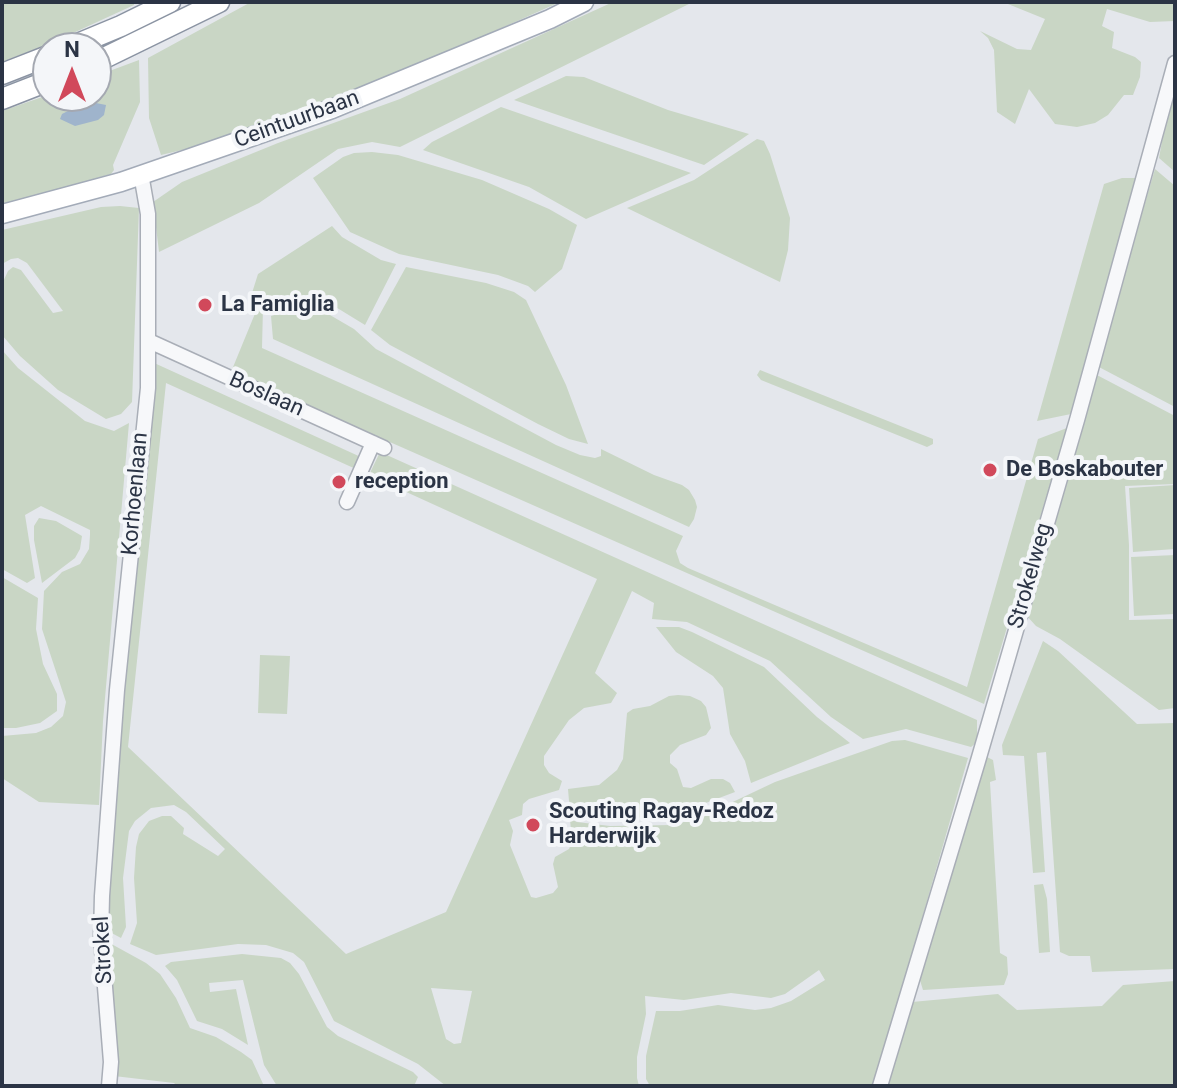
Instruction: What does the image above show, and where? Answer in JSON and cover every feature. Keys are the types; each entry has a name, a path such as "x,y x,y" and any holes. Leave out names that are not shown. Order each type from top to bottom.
{"highway":[{"path":"112,55 219,2"},
{"path":"107,32 165,5"},
{"path":"2,74 32,62"},
{"path":"2,99 32,87"}],"main road":[{"name":"Ceintuurbaan","path":"2,214 86,193 332,109 584,2"}],"street":[{"name":"Strokelweg","path":"880,1086 1077,420 1175,63"},
{"name":"Korhoenlaan","path":"107,815 130,550 148,388 148,214 141,174"},
{"name":"Boslaan","path":"149,341 379,446 347,502"},
{"name":"Strokel","path":"107,815 101,937 111,1062 109,1086"}],"green space":[{"path":"2,2 134,2 134,5 75,32 32,32 32,50 2,62"},
{"path":"251,2 560,2 396,75 224,140 161,155 149,118 148,58"},
{"path":"613,2 693,2 400,147 372,142 338,149 259,203 159,252 153,202 182,182 400,99"},
{"path":"1003,2 1175,2 1175,21 1150,22 1107,9 1102,26 1114,32 1112,48 1141,62 1140,77 1133,95 1124,95 1108,115 1095,123 1077,127 1055,124 1029,89 1015,124 997,112 994,50 980,31 1017,49 1031,50 1045,19"},
{"path":"139,60 140,102 111,174 2,205 2,111 32,101 32,112 112,112 112,70"},
{"path":"566,76 584,77 668,110 749,134 704,165 514,100"},
{"path":"1171,92 1175,95 1175,172 1159,158"},
{"path":"501,107 691,173 586,219 529,187 423,150 432,142"},
{"path":"757,139 764,141 770,154 790,218 788,250 780,282 627,208 694,180"},
{"path":"372,152 398,155 482,180 549,209 577,225 562,269 535,292 528,286 498,275 399,254 350,232 313,178 343,157"},
{"path":"1155,169 1175,186 1175,407 1097,366"},
{"path":"1122,178 1138,178 1071,414 1037,421 1104,184"},
{"path":"101,207 139,208 132,402 121,414 106,419 58,390 2,335 2,284 13,267 21,270 53,313 63,311 27,263 18,258 2,264 2,230"},
{"path":"332,226 342,237 381,260 396,264 365,325 316,295 263,307 262,348 683,536 676,551 680,563 688,568 967,687 1038,439 1067,428 984,704 231,372 261,299 252,293 258,274"},
{"path":"406,267 486,283 514,292 526,300 566,385 588,444 569,439 538,424 390,345 371,330"},
{"path":"311,304 354,329 376,349 556,445 595,458 601,456 601,449 682,485 695,500 694,519 689,527 273,339 271,316"},
{"path":"2,350 18,368 85,421 114,431 129,423 103,721 99,805 39,802 2,778 2,736 36,733 51,727 63,716 66,702 42,629 44,591 62,572 80,564 89,549 90,530 41,506 25,515 35,578 27,583 2,569"},
{"path":"152,362 363,458 358,470 166,383 128,747 346,954 446,912 597,579 369,475 380,452 977,720 977,742 971,747 906,729 863,739 831,717 770,661 687,622 652,619 654,603 632,591 595,673 617,693 611,703 584,708 569,720 544,756 544,765 549,773 562,781 559,790 529,799 523,804 522,815 509,820 513,831 510,845 531,897 536,898 553,893 558,887 553,864 555,857 569,849 572,842 570,819 610,826 673,825 701,817 775,782 892,741 905,740 968,758 874,1086 650,1086 646,1079 646,1056 656,1011 718,1005 755,1010 771,1008 791,1001 825,980 819,970 785,994 771,998 731,993 684,1000 645,996 646,1014 637,1057 639,1086 446,1086 418,1064 334,1021 304,962 293,953 266,945 238,944 156,955 130,944 137,923 134,878 136,847 139,834 149,821 171,816 184,828 183,834 218,856 225,849 186,812 174,805 151,808 135,821 129,831 123,878 126,927 121,938 106,930 106,888","holes":["431,988 472,991 461,1043 454,1044 446,1039"]},
{"path":"760,370 933,439 933,444 927,447 761,380 757,375"},
{"path":"1095,374 1175,416 1175,484 1125,486 1129,620 1175,619 1175,708 1159,710 1060,639 1036,626 1026,615"},
{"path":"1175,485 1175,549 1133,552 1129,488"},
{"path":"39,518 56,521 82,536 75,558 42,583 34,540 34,526"},
{"path":"1175,555 1175,614 1134,616 1131,557"},
{"path":"2,577 38,598 36,629 43,664 57,694 57,711 40,723 16,728 2,728"},
{"path":"656,627 679,627 764,667 850,743 751,783 745,761 730,734 723,688 713,676 676,652"},
{"path":"1043,641 1058,651 1137,724 1175,723 1175,969 1092,972 1090,956 1069,956 1060,952 1046,752 1037,753 1045,872 1033,873 1024,756 1003,755 1002,745"},
{"path":"260,655 290,656 287,714 258,713"},
{"path":"678,695 701,701 706,707 711,728 706,735 680,745 670,755 670,763 677,769 683,787 691,788 711,779 723,779 730,783 735,792 671,816 628,818 574,811 568,789 599,785 617,770 623,759 627,713"},
{"path":"983,755 993,760 996,780 990,782 1000,953 1007,957 1008,974 1004,985 923,990 919,977"},
{"path":"1043,884 1047,899 1050,952 1039,953 1034,885"},
{"path":"106,941 160,974 190,1028 216,1037 252,1060 264,1086 177,1086 174,1083 114,1076"},
{"path":"242,954 281,958 290,963 327,1027 338,1036 413,1072 418,1077 414,1086 277,1086 264,1065 243,980 209,983 210,992 236,989 248,1045 222,1029 197,1021 177,980 165,966 171,962"},
{"path":"1175,981 1175,1086 886,1086 912,1002 998,994 1017,1010 1102,1006 1123,985"}],"water":[{"path":"105,112 98,120 75,126 60,119 62,114"}],"place":[{"name":"La Famiglia","path":"205,305"},
{"name":"De Boskabouter","path":"990,470"},
{"name":"reception","path":"339,482"},
{"name":"Scouting Ragay-Redoz Harderwijk","path":"533,825"}]}
